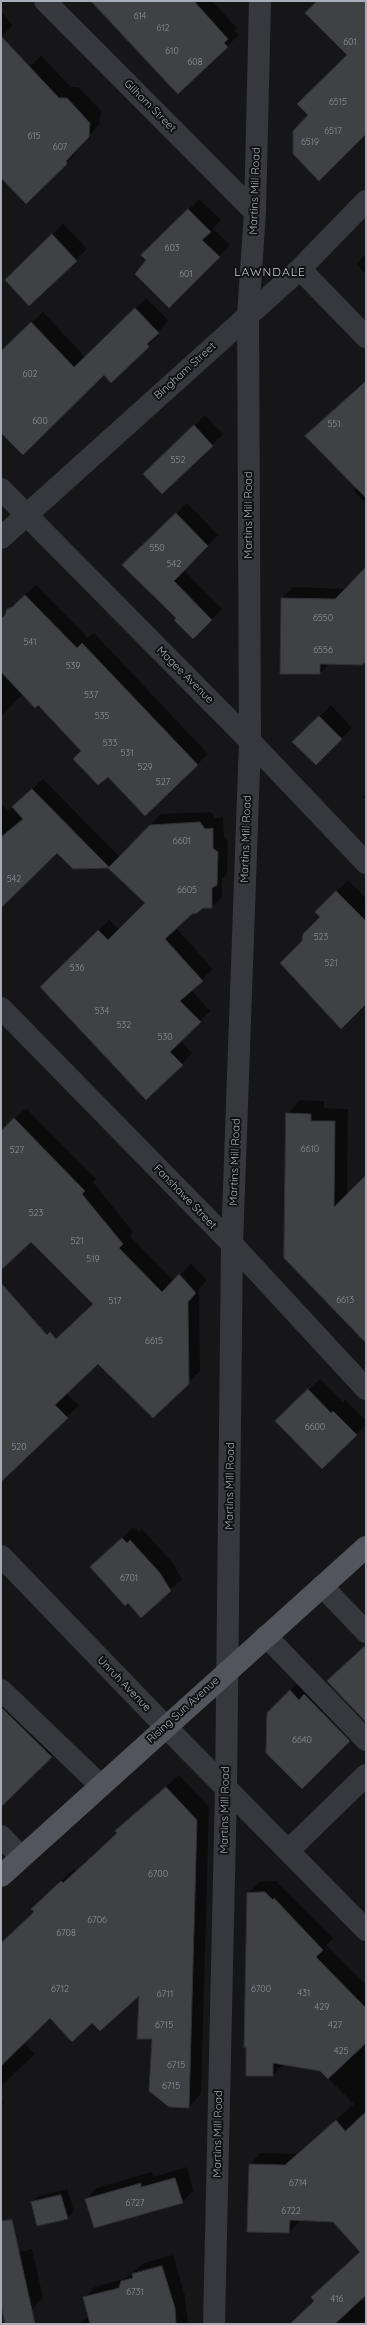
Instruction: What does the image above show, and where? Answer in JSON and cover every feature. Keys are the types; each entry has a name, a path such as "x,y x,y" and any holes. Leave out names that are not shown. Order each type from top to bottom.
{"main road":[{"name":"Rising Sun Avenue","path":"1,1876 227,1670 366,1547"}],"street":[{"name":"Gilham Street","path":"45,1 255,212"},
{"name":"Martins Mill Road","path":"216,2322 226,1788 232,1244 250,740 248,315 255,212 260,1"},
{"name":"Bingham Street","path":"1,538 25,514 300,269 366,201"},
{"path":"300,269 366,337"},
{"name":"Magee Avenue","path":"1,490 250,740 366,863"},
{"name":"Fanshawe Street","path":"1,1008 232,1244 366,1389"},
{"name":"Unruh Avenue","path":"1,1556 165,1726 366,1930"},
{"path":"322,1586 366,1632"},
{"path":"266,1636 366,1740"},
{"path":"1,1690 100,1785"},
{"path":"288,1851 366,1775"},
{"path":"1,1836 21,1857"}],"building":[{"path":"91,1 194,1 228,39 224,43 228,47 178,94"},
{"path":"317,1 366,1 366,134 319,181 293,154 293,131 308,115 297,104 347,55 305,13"},
{"path":"1,36 59,98 67,98 90,123 89,137 66,161 67,164 26,204 1,178"},
{"path":"188,209 211,232 202,240 220,257 169,308 135,274 146,260 141,255"},
{"path":"52,234 77,261 29,306 5,280"},
{"path":"135,308 159,333 147,344 149,347 111,383 104,375 23,455 1,433 1,351 31,322 74,367"},
{"path":"366,381 366,498 305,436"},
{"path":"194,425 213,446 162,494 143,474"},
{"path":"176,513 208,546 174,581 212,620 193,639 174,620 176,618 122,565"},
{"path":"366,567 366,663 363,663 363,665 320,664 320,674 280,674 281,598 335,599"},
{"path":"25,595 77,648 82,643 198,765 145,816 108,777 98,785 73,759 81,751 38,705 35,708 1,672 1,619 5,615 7,609 12,607"},
{"path":"319,716 342,739 316,765 292,742"},
{"path":"32,789 109,867 150,825 200,822 205,829 213,828 213,848 218,852 217,885 212,888 212,908 203,908 197,913 192,914 165,939 203,981 180,1001 201,1022 170,1052 183,1065 146,1100 40,987 98,930 108,940 145,903 108,868 73,869 57,853 1,908 1,837 23,819 12,807"},
{"path":"336,891 366,921 366,1004 341,1029 280,963 302,941 303,934 320,917 315,912"},
{"path":"286,1113 311,1114 311,1121 335,1121 334,1207 366,1175 366,1343 284,1258"},
{"path":"14,1118 85,1191 82,1194 123,1244 119,1248 162,1292 179,1274 196,1293 188,1302 189,1384 153,1418 98,1364 55,1405 68,1418 1,1482 1,1283 47,1335 50,1332 56,1339 93,1304 31,1242 1,1270 1,1131"},
{"path":"308,1389 331,1413 333,1411 357,1435 322,1469 275,1421"},
{"path":"122,1538 127,1543 130,1540 160,1573 171,1591 141,1618 128,1603 125,1606 90,1567"},
{"path":"366,1645 366,1722 327,1681"},
{"path":"290,1690 299,1700 304,1694 350,1741 302,1789 266,1753 267,1713"},
{"path":"1,1707 52,1757 1,1807"},
{"path":"166,1787 197,1820 189,2108 169,2107 149,2091 152,2039 137,2039 139,1996 100,2031 92,2023 72,2042 50,2018 1,2066 1,1943 32,1914 34,1911 31,1909 61,1881 63,1883 117,1833 115,1831"},
{"path":"265,1892 273,1900 274,1898 323,1950 316,1957 366,2008 366,2043 328,2079 320,2071 273,2063 273,2076 246,2076 246,2047 244,2048 247,1893"},
{"path":"366,2112 366,2295 335,2324 290,2324 314,2301 311,2297 360,2252 333,2222 290,2220 289,2233 247,2232 249,2164 285,2165 336,2120 345,2131"},
{"path":"175,2178 183,2203 94,2228 85,2199 141,2183 141,2187"},
{"path":"61,2195 68,2219 37,2226 31,2202"},
{"path":"12,2220 35,2324 5,2324 1,2305 1,2221"},
{"path":"162,2266 175,2308 176,2324 90,2324 83,2297 119,2288 121,2281 133,2278 132,2274"}],"district":[{"name":"LAWNDALE","path":"270,272"}]}
